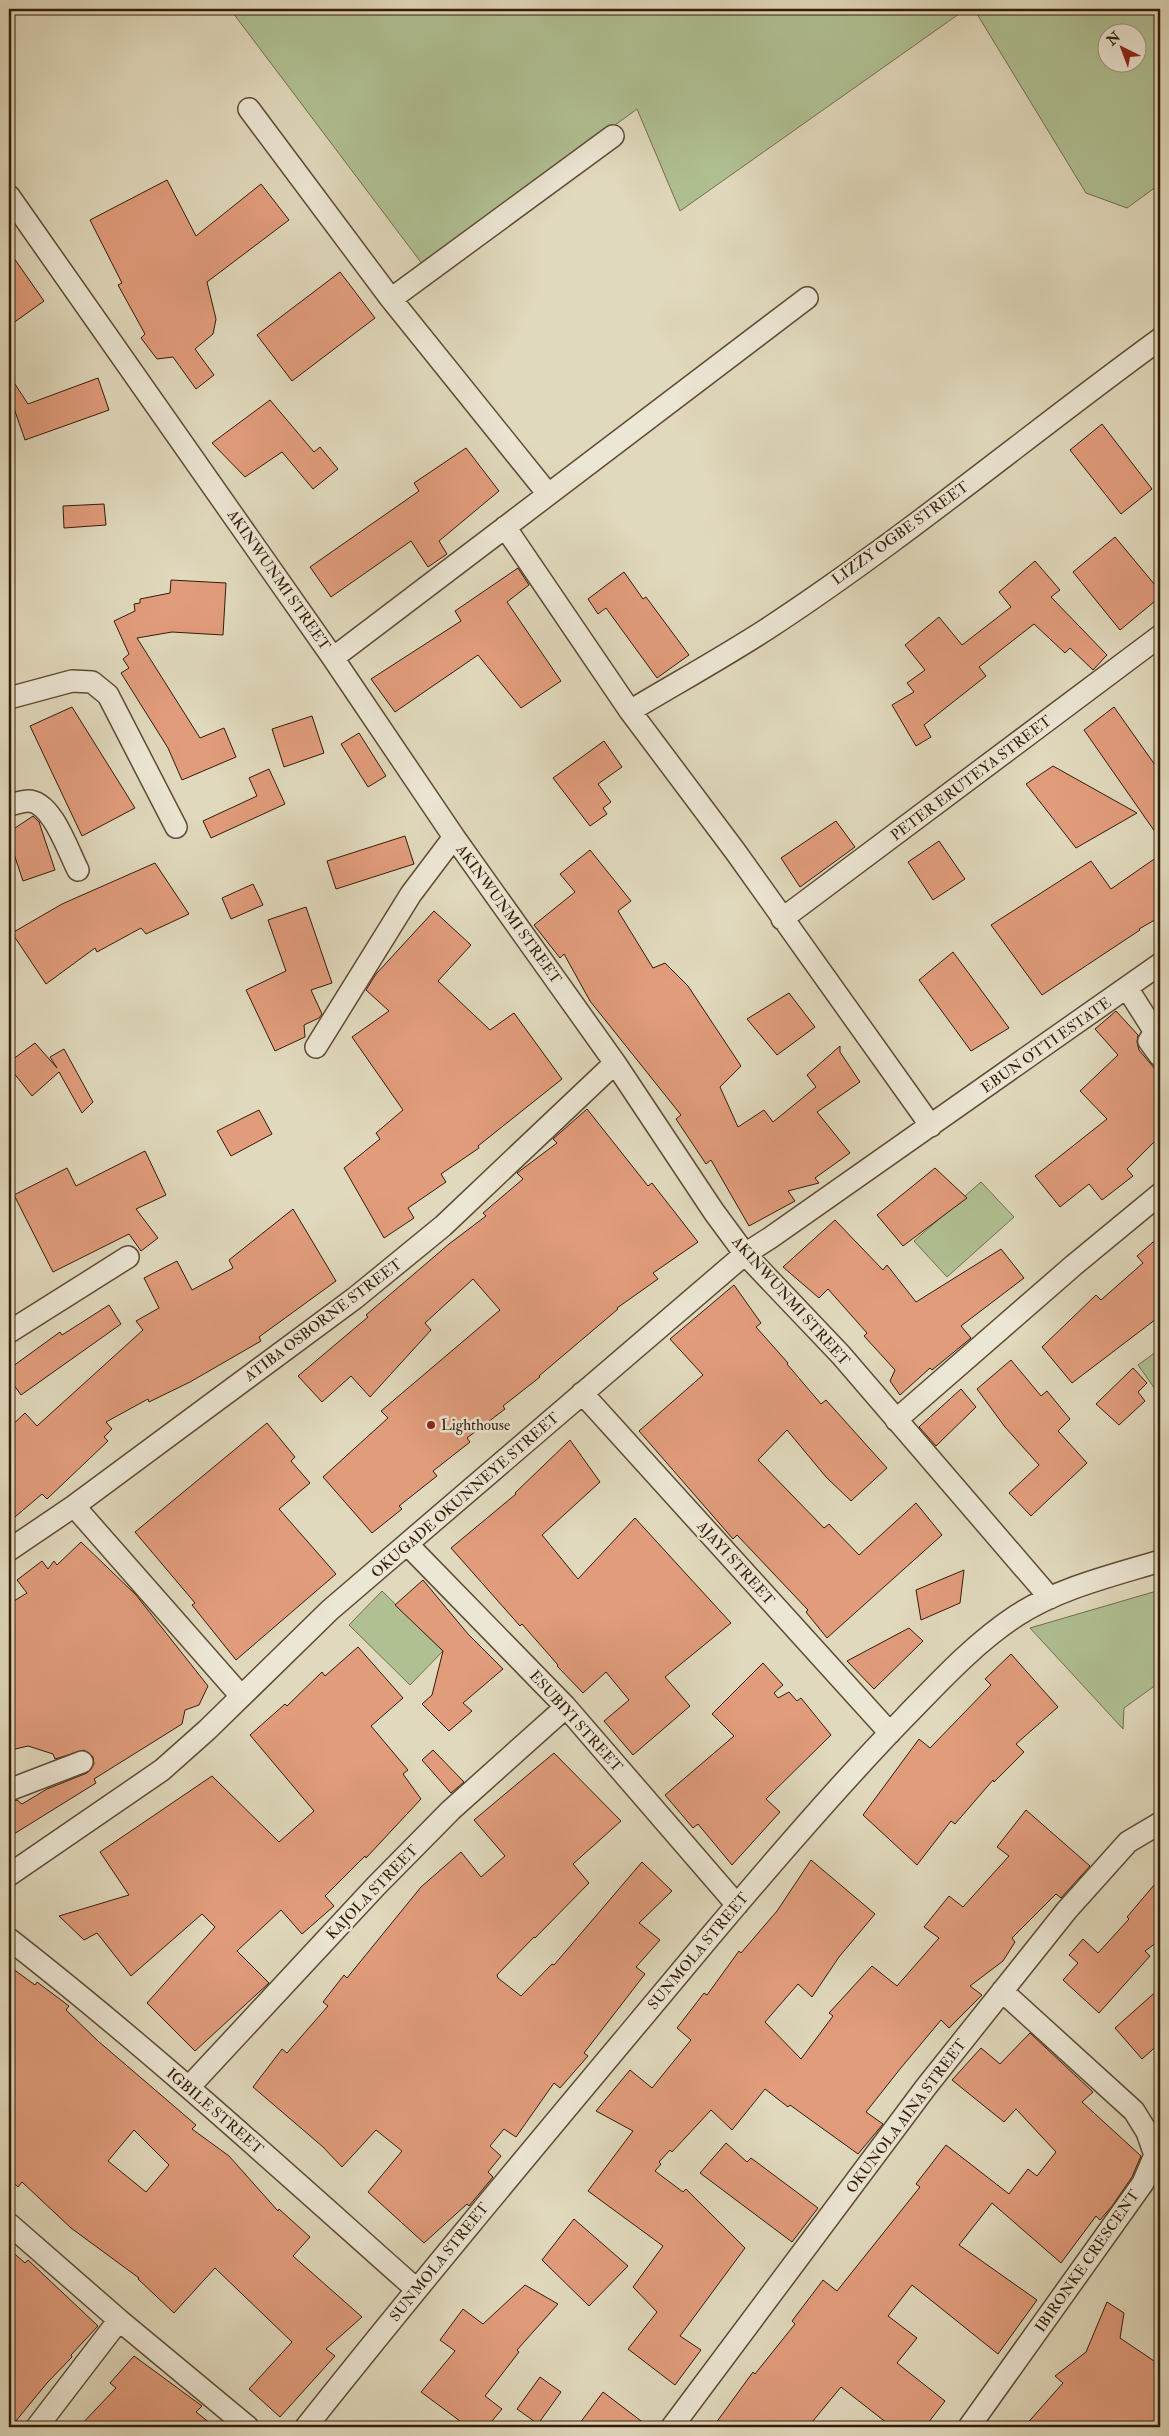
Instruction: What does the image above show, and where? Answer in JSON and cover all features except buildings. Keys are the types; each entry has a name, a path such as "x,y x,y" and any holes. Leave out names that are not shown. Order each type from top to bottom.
{"street":[{"path":"249,109 391,299 548,494"},
{"path":"391,299 613,136"},
{"name":"AKINWUNMI STREET","path":"9,196 334,658 454,837 615,1063 714,1212 745,1254 842,1356 1050,1598"},
{"path":"334,658 807,298"},
{"name":"LIZZY OGBE STREET","path":"630,711 782,618 915,524 1160,339"},
{"path":"505,527 630,711 735,851 782,920 931,1126"},
{"name":"PETER ERUTEYA STREET","path":"782,920 1160,636"},
{"path":"9,698 72,681 92,682 108,695 176,827"},
{"path":"9,805 28,800 44,806 52,817 78,870"},
{"path":"316,1047 411,894 454,837"},
{"name":"EBUN OTTI ESTATE","path":"931,1126 1160,964"},
{"path":"1127,988 1155,1032 1149,1041 1160,1056"},
{"name":"ATIBA OSBORNE STREET","path":"9,1550 74,1506 355,1298 443,1226 615,1063"},
{"name":"OKUGADE OKUNNEYE STREET","path":"9,1875 162,1770 242,1696 330,1610 745,1254 931,1126"},
{"path":"896,1420 1074,1264 1160,1194"},
{"path":"9,1332 128,1257"},
{"name":"AJAYI STREET","path":"582,1393 890,1733"},
{"path":"74,1506 242,1696"},
{"name":"ESUBIYI STREET","path":"408,1545 566,1707 737,1905"},
{"name":"SUNMOLA STREET","path":"306,2427 416,2289 737,1905 832,1794 942,1680 988,1638 1016,1616 1075,1587 1160,1560"},
{"name":"KAJOLA STREET","path":"189,2087 369,1893 450,1810 566,1707"},
{"path":"9,1790 82,1762"},
{"name":"OKUNOLA AINA STREET","path":"672,2427 920,2095 1067,1910 1128,1842 1160,1823"},
{"name":"IGBILE STREET","path":"9,1938 74,1989 189,2087 416,2289"},
{"name":"IBIRONKE CRESCENT","path":"969,2427 1143,2183 1155,2155 1147,2132 1134,2111 1002,1991"},
{"path":"9,2224 119,2320 248,2427"},
{"path":"37,2427 119,2320"}],"green space":[{"path":"230,9 966,9 680,211 637,109 423,265"},
{"path":"974,9 1160,9 1160,184 1127,208 1086,193"},
{"path":"981,1182 1014,1217 947,1277 914,1241"},
{"path":"1160,1349 1160,1396 1138,1365"},
{"path":"1160,1590 1160,1682 1124,1708 1123,1729 1030,1628"},
{"path":"382,1591 443,1651 410,1685 349,1625"}],"place":[{"name":"Lighthouse","path":"431,1425"}]}
